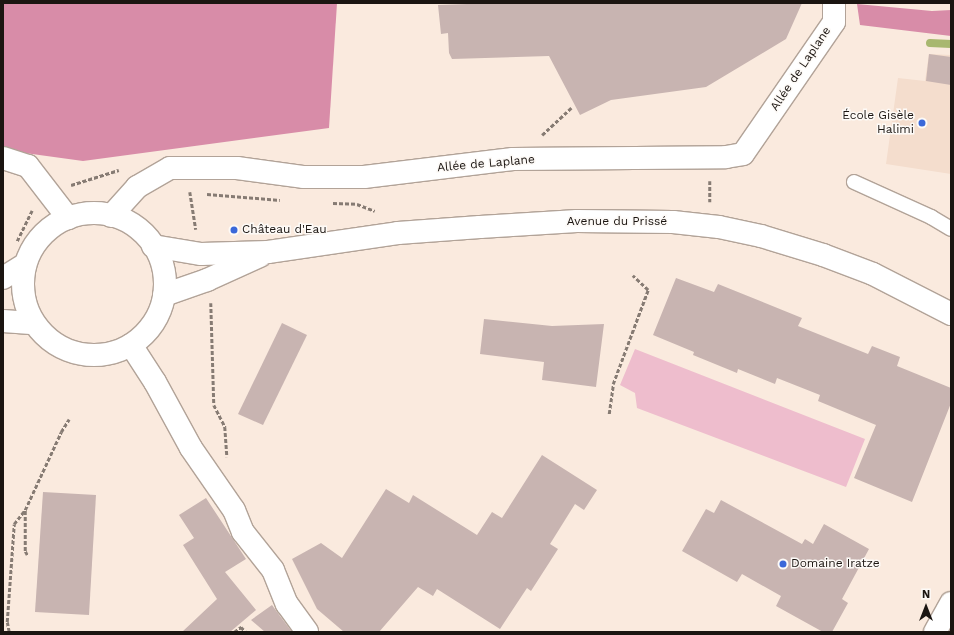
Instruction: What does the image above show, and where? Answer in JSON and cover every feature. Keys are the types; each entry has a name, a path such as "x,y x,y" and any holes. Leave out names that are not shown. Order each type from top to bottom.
{"main road":[{"name":"Allée de Laplane","path":"111,216 137,187 154,175 170,168 237,168 304,177 364,177 513,159 726,157 743,154 834,12"},
{"path":"3,158 28,166 52,195 68,218"},
{"path":"89,214 111,216 132,225 153,246 161,261 164,295 158,315 147,332 131,345 110,353 89,355 73,352 49,339 34,323 25,305 22,284 25,264 34,245 50,229 68,218 89,214"},
{"name":"Avenue du Prissé","path":"153,246 201,254 268,252 398,233 480,227 577,221 681,223 719,227 761,236 823,255 879,277 951,314"},
{"name":"Avenue du Prissé","path":"164,295 207,280 268,252"},
{"path":"3,278 25,264"},
{"path":"3,321 34,323"},
{"path":"131,345 155,382 191,448 234,510 243,532 273,570 287,604 307,632"},
{"path":"935,632 951,603"}],"lane":[{"path":"854,182 931,217 951,230"}],"path":[{"path":"538,138 571,108"},
{"path":"15,243 33,208 78,180 126,168 154,175 190,192 197,193"},
{"path":"190,192 198,237"},
{"path":"204,194 286,200"},
{"path":"326,202 357,204 375,212"},
{"path":"609,414 614,384 648,290 633,276"},
{"path":"211,298 213,399 225,427 228,463"},
{"path":"9,632 7,622 14,524 25,510 69,419"},
{"path":"25,510 25,551 27,555"},
{"path":"234,632 241,627 246,632"}],"shaded area":[{"path":"3,3 337,3 329,128 83,161 3,150"},
{"path":"857,4 932,11 951,10 951,36 860,25"},
{"name":"École Gisèle Halimi","path":"929,54 951,55 951,174 886,164 898,78 925,81"},
{"path":"635,349 865,439 846,487 637,408 635,393 620,385"}],"building":[{"path":"496,3 802,3 786,39 706,87 611,100 580,115 549,56 452,59 449,53 448,33 441,34 438,5"},
{"path":"929,54 951,57 951,85 926,81"},
{"path":"676,278 714,292 718,284 802,318 798,326 868,354 872,346 900,357 897,366 951,388 951,403 912,502 854,478 876,425 818,401 820,395 777,378 775,384 738,369 737,373 693,355 694,352 653,335"},
{"path":"484,319 552,326 604,324 596,387 542,380 544,362 480,354"},
{"path":"282,323 307,335 263,425 238,414"},
{"path":"542,455 597,490 584,510 575,504 550,544 558,549 531,591 527,588 500,629 437,589 433,596 418,587 379,632 344,632 317,609 292,559 321,543 342,558 386,489 409,503 413,495 477,535 492,512 502,518"},
{"path":"43,492 96,495 89,615 35,612"},
{"path":"206,498 246,559 225,572 256,610 230,632 182,632 217,599 183,545 194,538 179,515"},
{"name":"Domaine Iratze","path":"721,500 802,544 805,539 813,544 824,524 869,549 842,599 848,603 832,632 823,632 776,606 781,596 742,574 737,582 682,551 706,509 714,513"},
{"path":"272,605 292,632 265,632 251,620"}],"waterway":[{"path":"930,43 951,44"}],"place":[{"name":"École Gisèle Halimi","path":"922,123"},
{"name":"Château d'Eau","path":"234,230"},
{"name":"Domaine Iratze","path":"783,564"}]}
